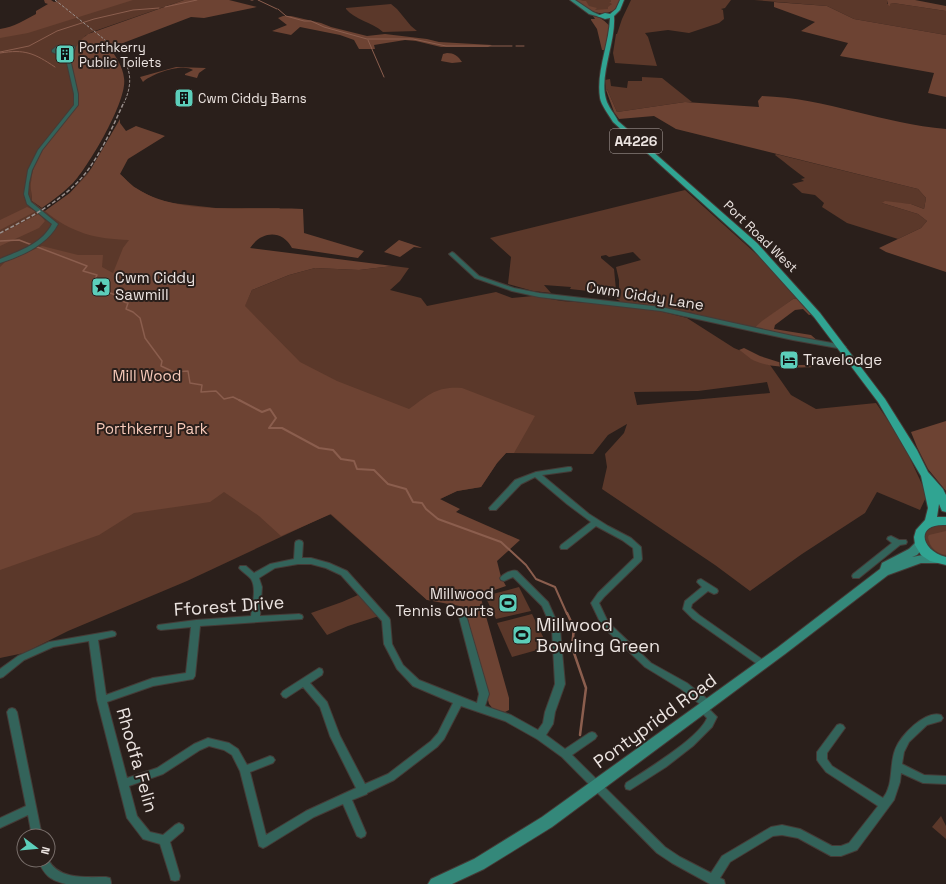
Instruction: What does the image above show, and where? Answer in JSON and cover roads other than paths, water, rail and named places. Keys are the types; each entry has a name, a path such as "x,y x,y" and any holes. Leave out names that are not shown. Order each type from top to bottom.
{"main road":[{"path":"572,0 591,13 611,18 617,11 622,0"},
{"path":"602,16 618,9"},
{"name":"Port Road West","path":"611,18 612,32 602,77 603,99 616,122 754,246 792,286 842,347 882,401 912,450 924,473 934,506 934,512 930,521"},
{"name":"Port Road West","path":"924,473 936,486 946,508"},
{"path":"943,561 924,552 920,545 920,533 924,526 930,521 946,521"},
{"name":"Pontypridd Road","path":"436,884 479,864 521,839 763,664 873,581 885,571 886,566 913,552 920,545"},
{"name":"Pontypridd Road","path":"885,571 893,570 916,559 943,561"}],"street":[{"path":"0,261 33,245 52,232 55,224 29,203 26,194 27,176 40,150 76,105 76,94 70,72 69,58 72,47 58,47 53,51 69,58"},
{"name":"Cwm Ciddy Lane","path":"452,254 477,277 512,289 539,295 661,309 793,338 842,347"},
{"path":"492,508 518,482 536,474 568,469"},
{"path":"536,474 564,498 596,522 626,538 637,547 638,559 601,595 595,603 605,624 648,666 684,686 705,706 712,716 712,720 708,727 691,743 630,786"},
{"path":"564,547 596,522"},
{"path":"873,581 858,575 898,541"},
{"path":"298,562 299,543"},
{"path":"254,577 273,566 311,561 329,566 344,573 386,620 388,644 400,667 416,683 459,701 513,720 540,736 565,754 661,850 676,860 717,882 719,868 726,859 771,832 782,830 800,834 831,851 841,851 853,847 885,805 894,788 899,752 906,739 924,722 938,718"},
{"path":"243,568 254,577 258,587 255,620"},
{"path":"504,578 514,573 546,604 556,630 560,684 550,712 548,724 540,736"},
{"path":"708,587 688,603 687,609 696,617 763,664"},
{"path":"463,616 484,694 480,708"},
{"name":"Fforest Drive","path":"161,628 220,620 255,620 299,617"},
{"path":"102,700 153,682 190,676 196,623"},
{"path":"0,674 21,658 52,644 112,634"},
{"name":"Rhodfa Felin","path":"93,638 102,700 132,818 147,836 164,840"},
{"path":"286,694 319,672"},
{"path":"304,682 324,705 335,736 363,791"},
{"path":"124,783 160,771 197,747 208,742 226,746 235,752 245,770 263,843 310,814 391,777 434,744 441,736 459,701"},
{"path":"12,712 35,828"},
{"path":"840,728 822,752 822,760 829,769 885,805"},
{"path":"565,754 592,736"},
{"path":"245,770 270,760"},
{"path":"898,767 923,779 946,780"},
{"path":"346,798 361,833"},
{"path":"0,823 31,810"},
{"path":"175,876 164,840 180,828"},
{"path":"47,868 49,871 60,877 79,881 106,882"}],"waterway":[{"path":"165,7 197,0"},
{"path":"258,0 277,9"},
{"path":"0,52 29,46 57,31 94,19 133,10 159,8"},
{"path":"278,9 286,16 304,21 311,21 324,27 367,39 413,39 446,46 512,46"},
{"path":"368,40 384,77"},
{"path":"516,46 524,46"},
{"path":"0,53 29,53 41,58 55,67"},
{"path":"0,241 19,240 87,266 83,271 97,275 95,279 101,288 117,296 123,302 128,303 126,309 133,312 140,318 145,338 162,361 161,366 174,372 188,371 190,383 202,385 201,392 216,391 224,399 233,397 239,400"},
{"path":"239,400 262,412 270,409 276,418 269,428 282,428 319,448 333,450 341,459 354,461 357,469 374,470 388,484 406,489 413,502 422,503 426,509 438,519 501,542 526,565 536,579 555,587 567,614"},
{"path":"567,613 574,628 572,647 586,688 580,735"}],"railway":[{"path":"55,0 112,46 125,62 130,80 124,103"},
{"path":"0,233 37,213 61,197 82,178 100,152 124,102"}],"place":[{"name":"Porthkerry Public Toilets","path":"65,54"},
{"name":"Cwm Ciddy Barns","path":"184,98"},
{"name":"Cwm Ciddy Sawmill","path":"101,287"},
{"name":"Travelodge","path":"789,360"},
{"name":"Millwood Tennis Courts","path":"508,603"},
{"name":"Millwood Bowling Green","path":"522,635"}],"park label":[{"name":"Mill Wood","path":"147,376"},
{"name":"Porthkerry Park","path":"152,429"}]}
